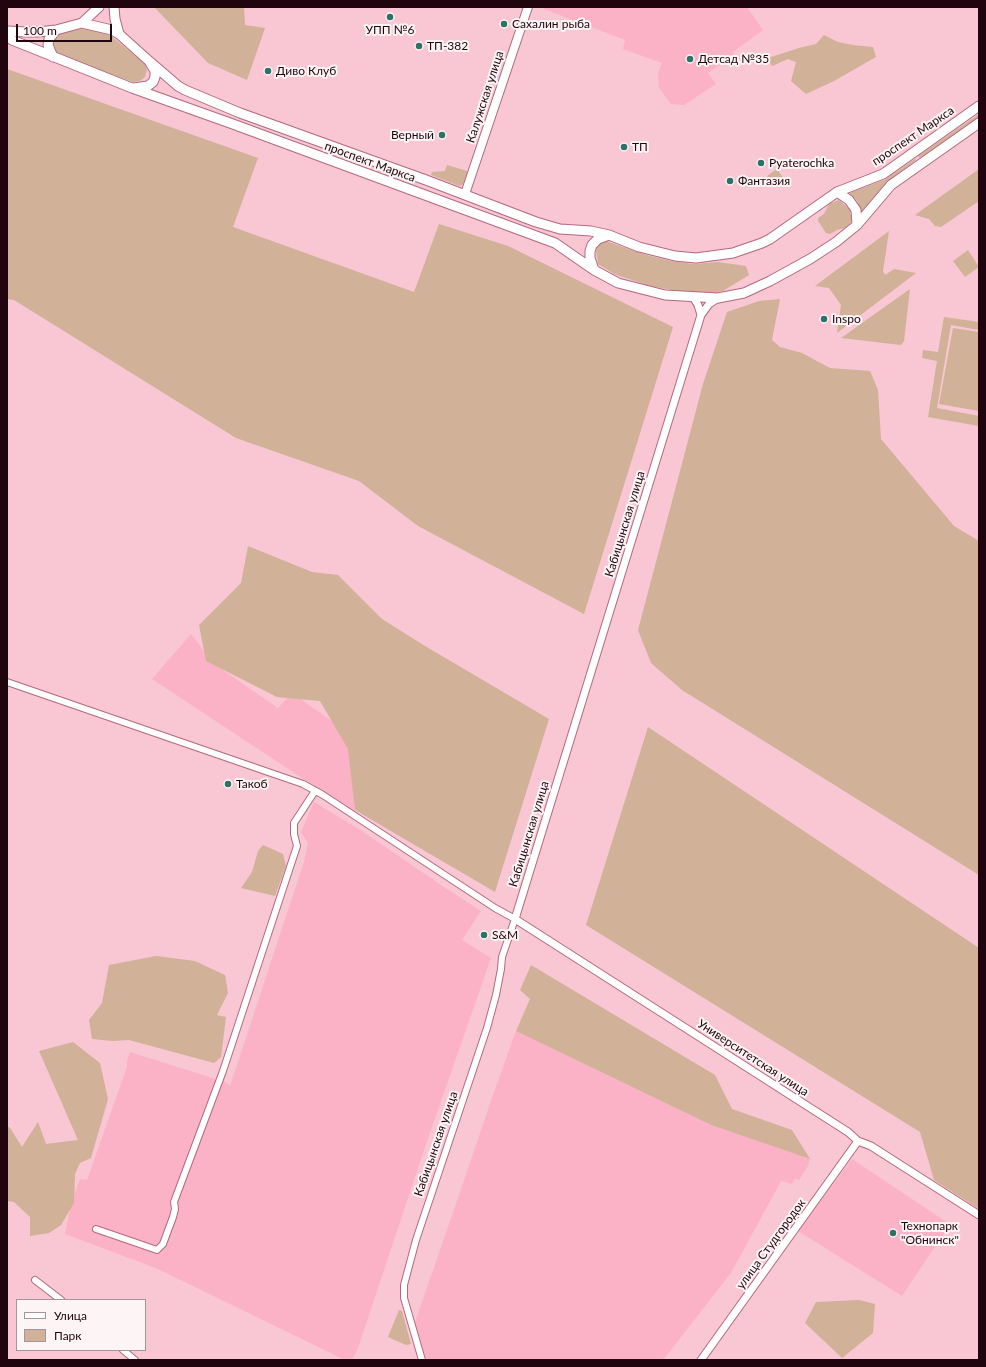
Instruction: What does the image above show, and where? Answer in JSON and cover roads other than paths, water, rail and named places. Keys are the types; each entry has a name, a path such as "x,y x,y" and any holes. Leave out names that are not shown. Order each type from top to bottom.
{"main road":[{"path":"7,30 26,32 56,30 82,23 99,7"},
{"path":"114,7 115,19 119,34"},
{"name":"Калужская улица","path":"465,194 528,7"},
{"path":"82,23 112,30 119,34"},
{"path":"53,57 48,45 49,39 56,30"},
{"name":"проспект Маркса","path":"119,34 178,86 240,113 465,194 536,222 560,229 591,231 609,235 639,246 675,256 696,258 733,253 762,243 837,192 883,174 979,106"},
{"name":"проспект Маркса","path":"7,36 12,40 132,88 555,243 594,270 618,283 665,295 718,298 744,293 770,281 810,259 836,242 857,225 891,185 979,123"},
{"path":"132,88 148,86 152,82 155,77 150,62"},
{"path":"837,192 849,200 856,210 857,225"},
{"path":"459,208 465,194"},
{"path":"594,270 590,258 592,245 598,239 609,235"}],"street":[{"path":"693,297 698,305 701,316"},
{"path":"701,316 708,304 718,298"},
{"name":"Кабицынская улица","path":"422,1360 404,1298 404,1285 418,1233 487,1028 496,996 502,957 701,316"},
{"path":"7,682 304,784 495,908 515,919"},
{"path":"96,1229 157,1250 163,1244 173,1217 175,1209 174,1202 223,1071 297,846 294,834 294,823 315,791"},
{"name":"Университетская улица","path":"515,919 848,1132 858,1141 871,1146 979,1215"},
{"name":"улица Студгородок","path":"701,1360 858,1141"},
{"path":"36,1280 60,1299"},
{"path":"124,1351 135,1360"}],"place":[{"name":"УПП №6","path":"390,17"},
{"name":"Сахалин рыба","path":"504,24"},
{"name":"ТП-382","path":"419,46"},
{"name":"Детсад №35","path":"690,59"},
{"name":"Диво Клуб","path":"268,71"},
{"name":"Верный","path":"442,135"},
{"name":"ТП","path":"624,147"},
{"name":"Pyaterochka","path":"761,163"},
{"name":"Фантазия","path":"730,181"},
{"name":"Inspo","path":"824,319"},
{"name":"Такоб","path":"228,784"},
{"name":"S&M","path":"484,935"},
{"name":"Технопарк \"Обнинск\"","path":"893,1233"}]}
